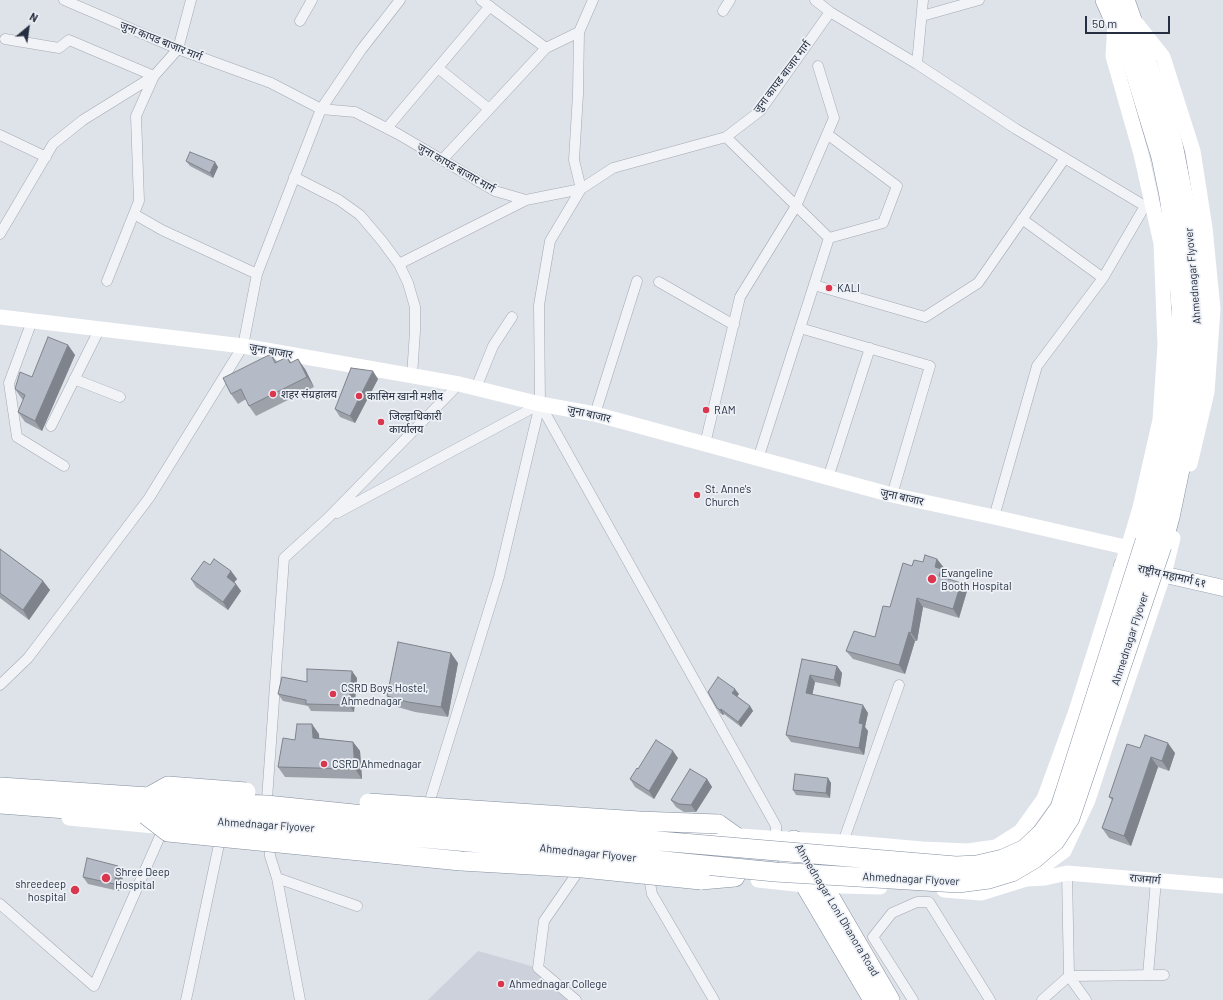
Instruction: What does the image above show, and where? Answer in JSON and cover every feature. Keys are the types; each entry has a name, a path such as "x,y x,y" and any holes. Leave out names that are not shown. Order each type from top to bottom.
{"highway":[{"path":"1106,0 1123,20"},
{"path":"1123,20 1125,0"},
{"name":"Ahmednagar Flyover","path":"0,787 147,806 180,818 594,853 774,872 958,883 989,879 1012,872 1039,855 1055,841 1070,818 1159,548 1160,492 1177,408 1181,308 1177,255 1170,202 1161,157 1135,50 1123,20"},
{"name":"Ahmednagar Flyover","path":"0,804 147,806 193,802 266,805 440,822 788,839 956,866 977,865 1003,859 1025,849 1042,833 1060,808 1159,548"},
{"path":"735,836 718,824 540,815 168,786 147,806 168,832 461,861 583,868 701,880 735,877"},
{"name":"Ahmednagar Loni Dhanora Road","path":"788,839 814,885 890,1000"},
{"path":"814,885 873,1000"}],"main road":[{"name":"राष्ट्रीय महामार्ग ६१","path":"1122,565 1223,588"}],"street":[{"name":"जुना कापड बाजार मार्ग","path":"64,0 178,49 270,83 321,109 355,112 387,128 495,191 526,200 581,189 613,168 726,138 760,111 830,12"},
{"path":"0,234 53,144 83,120 154,76 178,49 191,0"},
{"path":"300,21 312,0"},
{"path":"0,685 28,658 149,498 242,346 257,274 321,109 360,50 400,0"},
{"path":"481,0 546,48"},
{"path":"426,812 498,577 540,404 538,305 550,241 581,189 574,160 580,32 593,0"},
{"path":"723,10 730,0"},
{"path":"815,0 830,12 917,64 1016,129 1148,205"},
{"path":"917,64 923,0"},
{"path":"922,16 979,0"},
{"path":"387,128 490,6"},
{"path":"0,778 548,823 844,842 922,849 968,851 996,847 1021,831 1044,799 1076,711 1128,548 1140,508 1160,420 1165,345 1161,243 1148,205 1141,154 1113,56 1123,20 1164,57 1193,151 1205,228 1213,309 1207,392 1159,548 1164,574 1110,730 1088,800 1064,851 1026,879 981,893 916,888 814,885 0,812"},
{"path":"442,160 546,48 580,32"},
{"path":"5,39 59,48 69,40 154,76"},
{"path":"705,444 740,297 796,206 834,118 818,66"},
{"path":"438,68 489,109"},
{"path":"107,281 139,201 136,116 154,76"},
{"path":"827,134 897,186 883,223 829,238"},
{"path":"0,135 46,157"},
{"path":"726,138 829,238"},
{"path":"814,285 925,317 978,283 1065,158"},
{"path":"294,177 339,200 360,215 399,264 408,283 415,307 412,376"},
{"path":"399,264 526,200"},
{"path":"994,517 1037,366 1103,278 1148,205"},
{"path":"134,214 162,230 257,274"},
{"path":"1022,219 1103,278"},
{"path":"758,459 829,238"},
{"path":"595,414 637,281"},
{"path":"659,282 734,325"},
{"name":"जुना बाजार","path":"0,317 242,346 459,384 540,404 595,414 892,495 1128,548 1159,548"},
{"path":"476,388 493,346 512,317"},
{"path":"32,321 9,383 17,437 64,466"},
{"path":"800,328 930,366 892,495"},
{"path":"51,426 99,330"},
{"path":"828,478 870,348"},
{"path":"74,379 120,397"},
{"path":"300,1000 277,878 270,856 267,799 284,558 328,518 459,384"},
{"path":"328,518 540,404"},
{"path":"540,404 788,839"},
{"path":"844,842 899,685"},
{"path":"0,904 94,986 164,827"},
{"path":"186,1000 221,833"},
{"path":"576,1000 538,968 544,921 583,864"},
{"path":"648,870 652,894 714,1000"},
{"path":"1066,873 1069,976 1086,1000"},
{"name":"राजमार्ग","path":"1026,879 1045,878 1066,873 1223,886"},
{"path":"277,878 357,906"},
{"path":"1148,976 1156,880"},
{"path":"913,1000 873,937 892,913 917,902 929,902 990,1000"},
{"path":"1042,1000 1069,976 1164,975"}],"shaded area":[{"name":"Ahmednagar College","path":"478,951 538,968 576,1000 428,1000"}],"building":[{"path":"190,152 215,162 210,173 186,161"},
{"path":"48,337 68,345 35,421 18,412 25,395 15,389 20,372 32,377"},
{"path":"271,354 275,363 287,357 290,363 298,359 307,377 249,406 241,389 231,394 223,378"},
{"path":"351,368 373,371 350,416 335,409"},
{"path":"0,549 43,581 23,610 0,593"},
{"path":"925,555 937,559 935,567 941,569 939,576 961,583 953,609 917,598 911,633 909,632 899,665 846,651 854,631 875,637 883,606 890,607 903,563 912,566 914,560 923,562"},
{"path":"214,559 231,571 227,577 236,584 223,602 191,579 204,561 210,565"},
{"path":"398,642 451,653 441,707 408,702 387,696"},
{"path":"802,659 837,666 834,680 810,675 806,693 863,705 859,723 863,724 859,748 786,735"},
{"path":"307,669 352,671 349,705 306,704 306,700 278,694 282,677 307,682"},
{"path":"718,677 735,689 732,693 750,706 738,722 721,709 720,710 717,708 708,692"},
{"name":"CSRD Ahmednagar","path":"297,724 312,724 313,738 353,742 355,769 278,767 283,738 295,740"},
{"path":"1145,735 1168,743 1162,761 1151,757 1124,836 1102,828 1113,798 1109,797 1127,744 1140,748"},
{"path":"656,740 673,751 649,791 630,779"},
{"path":"690,769 707,779 691,805 679,804 671,800"},
{"path":"795,774 828,778 826,793 793,790"},
{"path":"87,858 118,866 114,884 83,877"}],"place":[{"name":"KALI","path":"829,288"},
{"name":"शहर संग्रहालय","path":"273,394"},
{"name":"कासिम खानी मशीद","path":"359,396"},
{"name":"RAM","path":"706,410"},
{"name":"जिल्हाधिकारी कार्यालय","path":"381,422"},
{"name":"St. Anne's Church","path":"697,495"},
{"name":"Evangeline Booth Hospital","path":"932,579"},
{"name":"CSRD Boys Hostel, Ahmednagar","path":"333,694"},
{"name":"CSRD Ahmednagar","path":"324,764"},
{"name":"Shree Deep Hospital","path":"106,878"},
{"name":"shreedeep hospital","path":"75,890"},
{"name":"Ahmednagar College","path":"501,984"}]}
